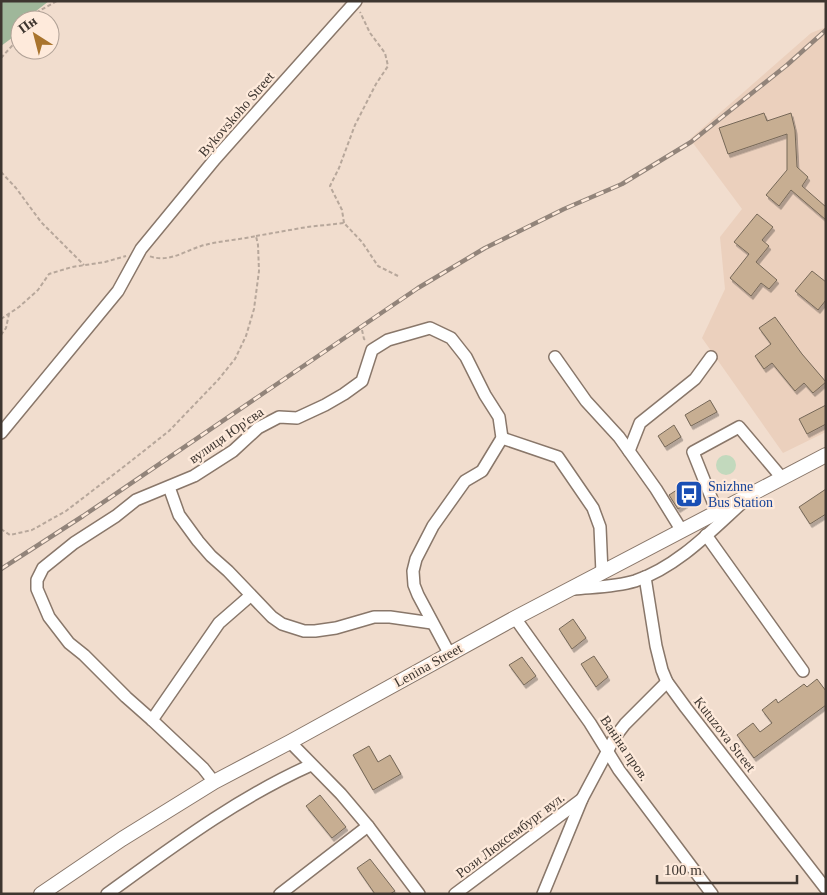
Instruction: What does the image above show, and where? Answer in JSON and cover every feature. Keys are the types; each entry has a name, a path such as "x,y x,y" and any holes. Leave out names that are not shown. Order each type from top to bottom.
{"main road":[{"name":"Lenina Street","path":"41,894 122,839 214,782 290,742 449,653 826,455"}],"street":[{"name":"Bykovskoho Street","path":"1,433 118,291 141,249 215,159 355,1"},
{"name":"вулиця Юр'єва","path":"152,720 69,643 49,617 41,599 36,580 43,568 74,543 136,500 194,476 219,460 258,428 279,417 297,418 344,394 362,381 372,350 388,340 430,328 451,338 466,357 499,417 502,438"},
{"path":"555,357 586,401 619,436 682,531"},
{"path":"629,451 640,423 695,379 711,357"},
{"path":"717,512 693,452 740,427 782,478"},
{"path":"449,653 414,585 413,571 416,559 433,526 448,503 464,481 482,471 502,438 558,457 593,508 600,527 602,573"},
{"path":"169,487 179,515 210,556 228,571 272,617 282,624 304,631 336,628 374,616 390,616 432,623"},
{"path":"569,590 623,584 645,577 674,560 754,493"},
{"path":"706,535 803,671"},
{"name":"Kutuzova Street","path":"645,577 656,646 667,682 826,889"},
{"path":"214,782 203,768 152,720 219,623 250,596"},
{"name":"Ваніна пров.","path":"515,618 590,723 607,752 712,894"},
{"path":"543,894 582,799 607,752 625,724 667,682"},
{"path":"290,742 368,826 419,894"},
{"path":"107,894 202,826 279,780 311,764"},
{"name":"Рози Люксембург вул.","path":"455,894 582,799"},
{"path":"280,894 368,826"}],"path":[{"path":"41,10 57,1"},
{"path":"355,1 370,33 385,53 388,66 376,84 355,125 339,168 330,186 342,210 344,223 362,242 378,266 398,276"},
{"path":"1,58 10,48"},
{"path":"1,172 16,188 41,222 84,265"},
{"path":"1,319 19,307 38,290 49,274 72,267 105,262 130,255 141,249 150,256 163,259 202,246 307,226 344,223"},
{"path":"1,529 10,535 32,530 66,511 169,431 218,380 235,359 246,336 254,309 259,271 256,236"},
{"path":"1,335 6,328 8,314"}],"shaded area":[{"path":"826,27 826,432 783,453 702,338 725,289 720,237 742,209 690,139 811,33"}],"green space":[{"path":"1,1 49,1 37,10 10,10 10,39 1,46"},
{"path":"722,455 730,455 736,461 736,469 730,475 722,475 716,469 716,461"}],"building":[{"path":"764,113 767,121 791,113 795,130 797,167 808,177 802,186 826,207 826,220 791,190 779,206 766,195 787,170 787,134 728,154 719,128"},
{"path":"757,214 773,227 762,240 769,246 756,262 777,280 769,289 761,283 751,296 730,278 749,254 734,242"},
{"path":"812,271 826,282 826,300 818,310 795,291"},
{"path":"775,317 802,354 826,382 813,393 804,383 795,391 772,363 764,369 755,356 771,344 759,328"},
{"path":"710,400 717,412 691,426 685,415"},
{"path":"826,405 826,424 807,434 799,419"},
{"path":"674,425 681,437 665,447 658,436"},
{"path":"686,484 695,498 678,509 669,495"},
{"path":"826,489 826,514 810,524 799,507"},
{"path":"573,619 586,638 572,649 559,629"},
{"path":"594,656 608,677 596,687 581,664"},
{"path":"522,657 536,676 524,685 509,665"},
{"path":"817,679 826,691 826,705 754,758 737,735 753,723 760,732 772,723 762,710 776,699 778,703 804,684 807,687"},
{"path":"369,746 378,762 390,755 401,774 373,790 353,755"},
{"path":"320,795 346,827 332,838 306,806"},
{"path":"370,859 395,891 390,894 375,894 357,868"}],"railway":[{"path":"1,569 83,516 418,288 485,248 564,209 622,184 691,142 787,65 826,30"}],"place":[{"name":"Snizhne Bus Station","path":"689,494"}]}
